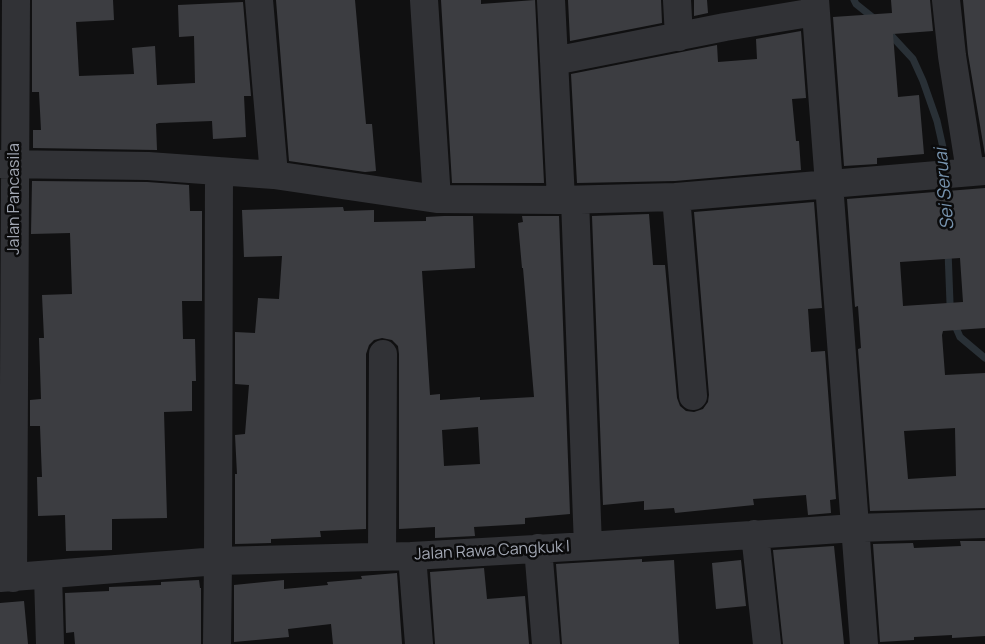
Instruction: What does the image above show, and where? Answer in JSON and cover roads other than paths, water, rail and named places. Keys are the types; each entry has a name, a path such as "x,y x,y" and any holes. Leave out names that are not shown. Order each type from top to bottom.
{"street":[{"name":"Jalan Pancasila","path":"6,578 8,164 16,0"},
{"path":"259,0 274,175"},
{"path":"424,0 437,199"},
{"path":"551,0 554,61 568,200 588,546"},
{"path":"677,0 679,37"},
{"path":"8,164 148,166 274,175 437,199 568,200 676,197 972,172 952,56 946,0"},
{"path":"554,61 679,37 815,6 864,644"},
{"path":"217,644 219,171"},
{"path":"676,197 693,396"},
{"path":"382,556 383,354"},
{"name":"Jalan Rawa Cangkuk I","path":"6,578 218,561 412,556 855,528 985,524"},
{"path":"755,534 766,644"},
{"path":"538,548 546,644"},
{"path":"412,556 419,644"},
{"path":"48,574 50,644"}],"waterway":[{"name":"Sei Seruai","path":"854,0 876,20"},
{"name":"Sei Seruai","path":"888,32 913,59 923,81 937,121 945,168"},
{"name":"Sei Seruai","path":"948,251 952,312"},
{"name":"Sei Seruai","path":"954,323 960,337 985,358"}]}
